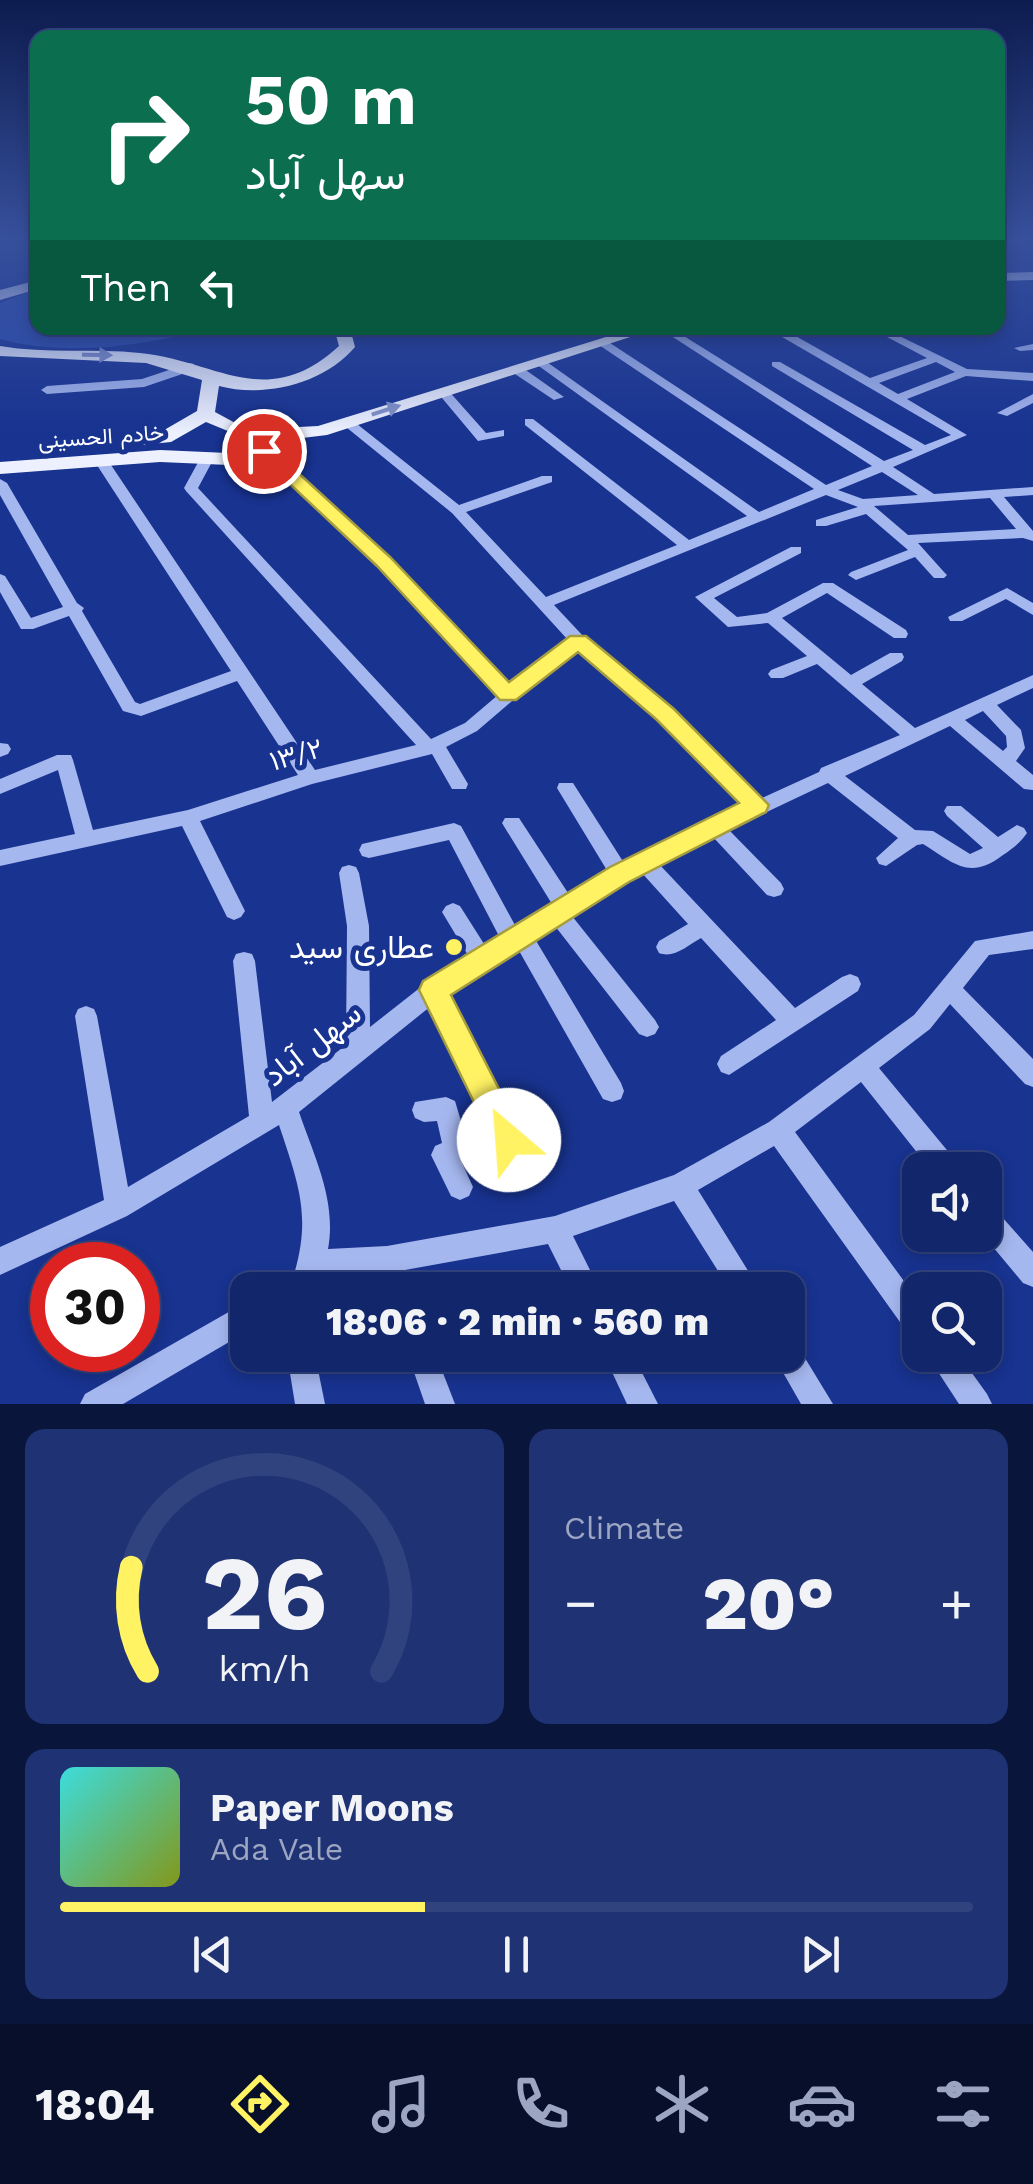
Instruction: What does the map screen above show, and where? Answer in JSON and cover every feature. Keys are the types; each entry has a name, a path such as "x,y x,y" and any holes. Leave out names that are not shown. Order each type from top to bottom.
{"main road":[{"path":"0,352 147,358 190,366 211,378 266,382 318,369 347,346 344,335"},
{"path":"572,351 586,342 589,335"},
{"path":"206,414 224,426 253,436 320,431 627,335"},
{"path":"206,460 201,443 211,378"},
{"name":"خادم الحسینی","path":"0,468 100,459 153,449 164,438 206,414"},
{"name":"خادم الحسینی","path":"0,454 153,449 206,460 264,451 320,431"}],"street":[{"path":"675,335 930,496"},
{"path":"543,604 961,435 786,335"},
{"path":"889,335 966,372 1033,377"},
{"path":"604,342 823,489 864,506 913,545 939,575"},
{"path":"870,382 937,358"},
{"path":"540,362 756,516"},
{"path":"776,364 922,449"},
{"path":"46,390 144,383 190,366"},
{"path":"516,369 558,397"},
{"path":"898,398 966,372"},
{"path":"443,392 483,438 499,433"},
{"path":"1003,413 1033,398"},
{"path":"529,422 685,544"},
{"path":"347,423 457,510 578,641 666,715 757,805"},
{"path":"264,451 384,562 508,695"},
{"path":"100,459 310,778"},
{"path":"206,460 191,488 433,746 459,784"},
{"path":"457,510 547,479"},
{"path":"0,484 134,710 240,674"},
{"path":"821,523 864,506 930,496 1033,490"},
{"path":"993,493 1030,537"},
{"path":"856,576 913,545 1030,537"},
{"path":"796,550 703,595 731,623 770,617 828,586 900,634"},
{"path":"0,579 27,625 76,608"},
{"path":"956,617 1007,593 1033,610"},
{"path":"770,617 912,736"},
{"name":"۱۳/۲","path":"0,858 188,816 310,778 433,746 471,727 578,641"},
{"path":"849,684 896,657"},
{"path":"777,674 817,658"},
{"name":"سهل آباد","path":"0,1261 118,1207 274,1115 434,990 643,861 757,805 1033,681"},
{"path":"987,704 1015,734 1031,784"},
{"path":"953,719 1018,753"},
{"path":"0,787 64,760 86,839"},
{"path":"828,773 912,838"},
{"path":"566,788 620,874"},
{"path":"954,811 998,848"},
{"path":"188,816 234,911"},
{"path":"512,823 560,909 648,1027"},
{"path":"712,826 774,888"},
{"path":"369,850 454,831 612,1091"},
{"path":"886,858 912,838 926,836 970,865 1017,833"},
{"path":"643,861 793,1022"},
{"path":"349,873 358,926 358,1050"},
{"path":"453,912 482,959"},
{"path":"667,947 703,926"},
{"path":"340,1272 555,1228 680,1186 778,1130 922,1022 983,947 1033,940"},
{"path":"244,961 274,1115 321,1215 306,1272"},
{"path":"729,1064 850,984"},
{"path":"948,986 1033,1076"},
{"path":"434,990 509,1140 444,1155 460,1187"},
{"path":"86,1016 118,1207"},
{"path":"864,1067 932,1152"},
{"path":"424,1110 446,1109 457,1152"},
{"path":"778,1130 902,1301"},
{"path":"680,1186 735,1272"},
{"path":"555,1228 577,1272"},
{"path":"1002,1237 1033,1273"},
{"path":"388,1260 392,1272"},
{"path":"95,1404 230,1325"},
{"path":"304,1372 310,1404"},
{"path":"428,1372 440,1404"},
{"path":"627,1372 643,1404"},
{"path":"798,1372 818,1404"},
{"path":"953,1372 976,1404"}],"shaded area":[{"path":"0,303 30,303 30,335 181,335 105,347 25,344 0,339"}],"place":[{"name":"عطاری سید","path":"454,947"}],"route":[{"path":"264,451 384,562 508,695 578,641 666,715 757,805 620,874 434,990 509,1140"}]}
